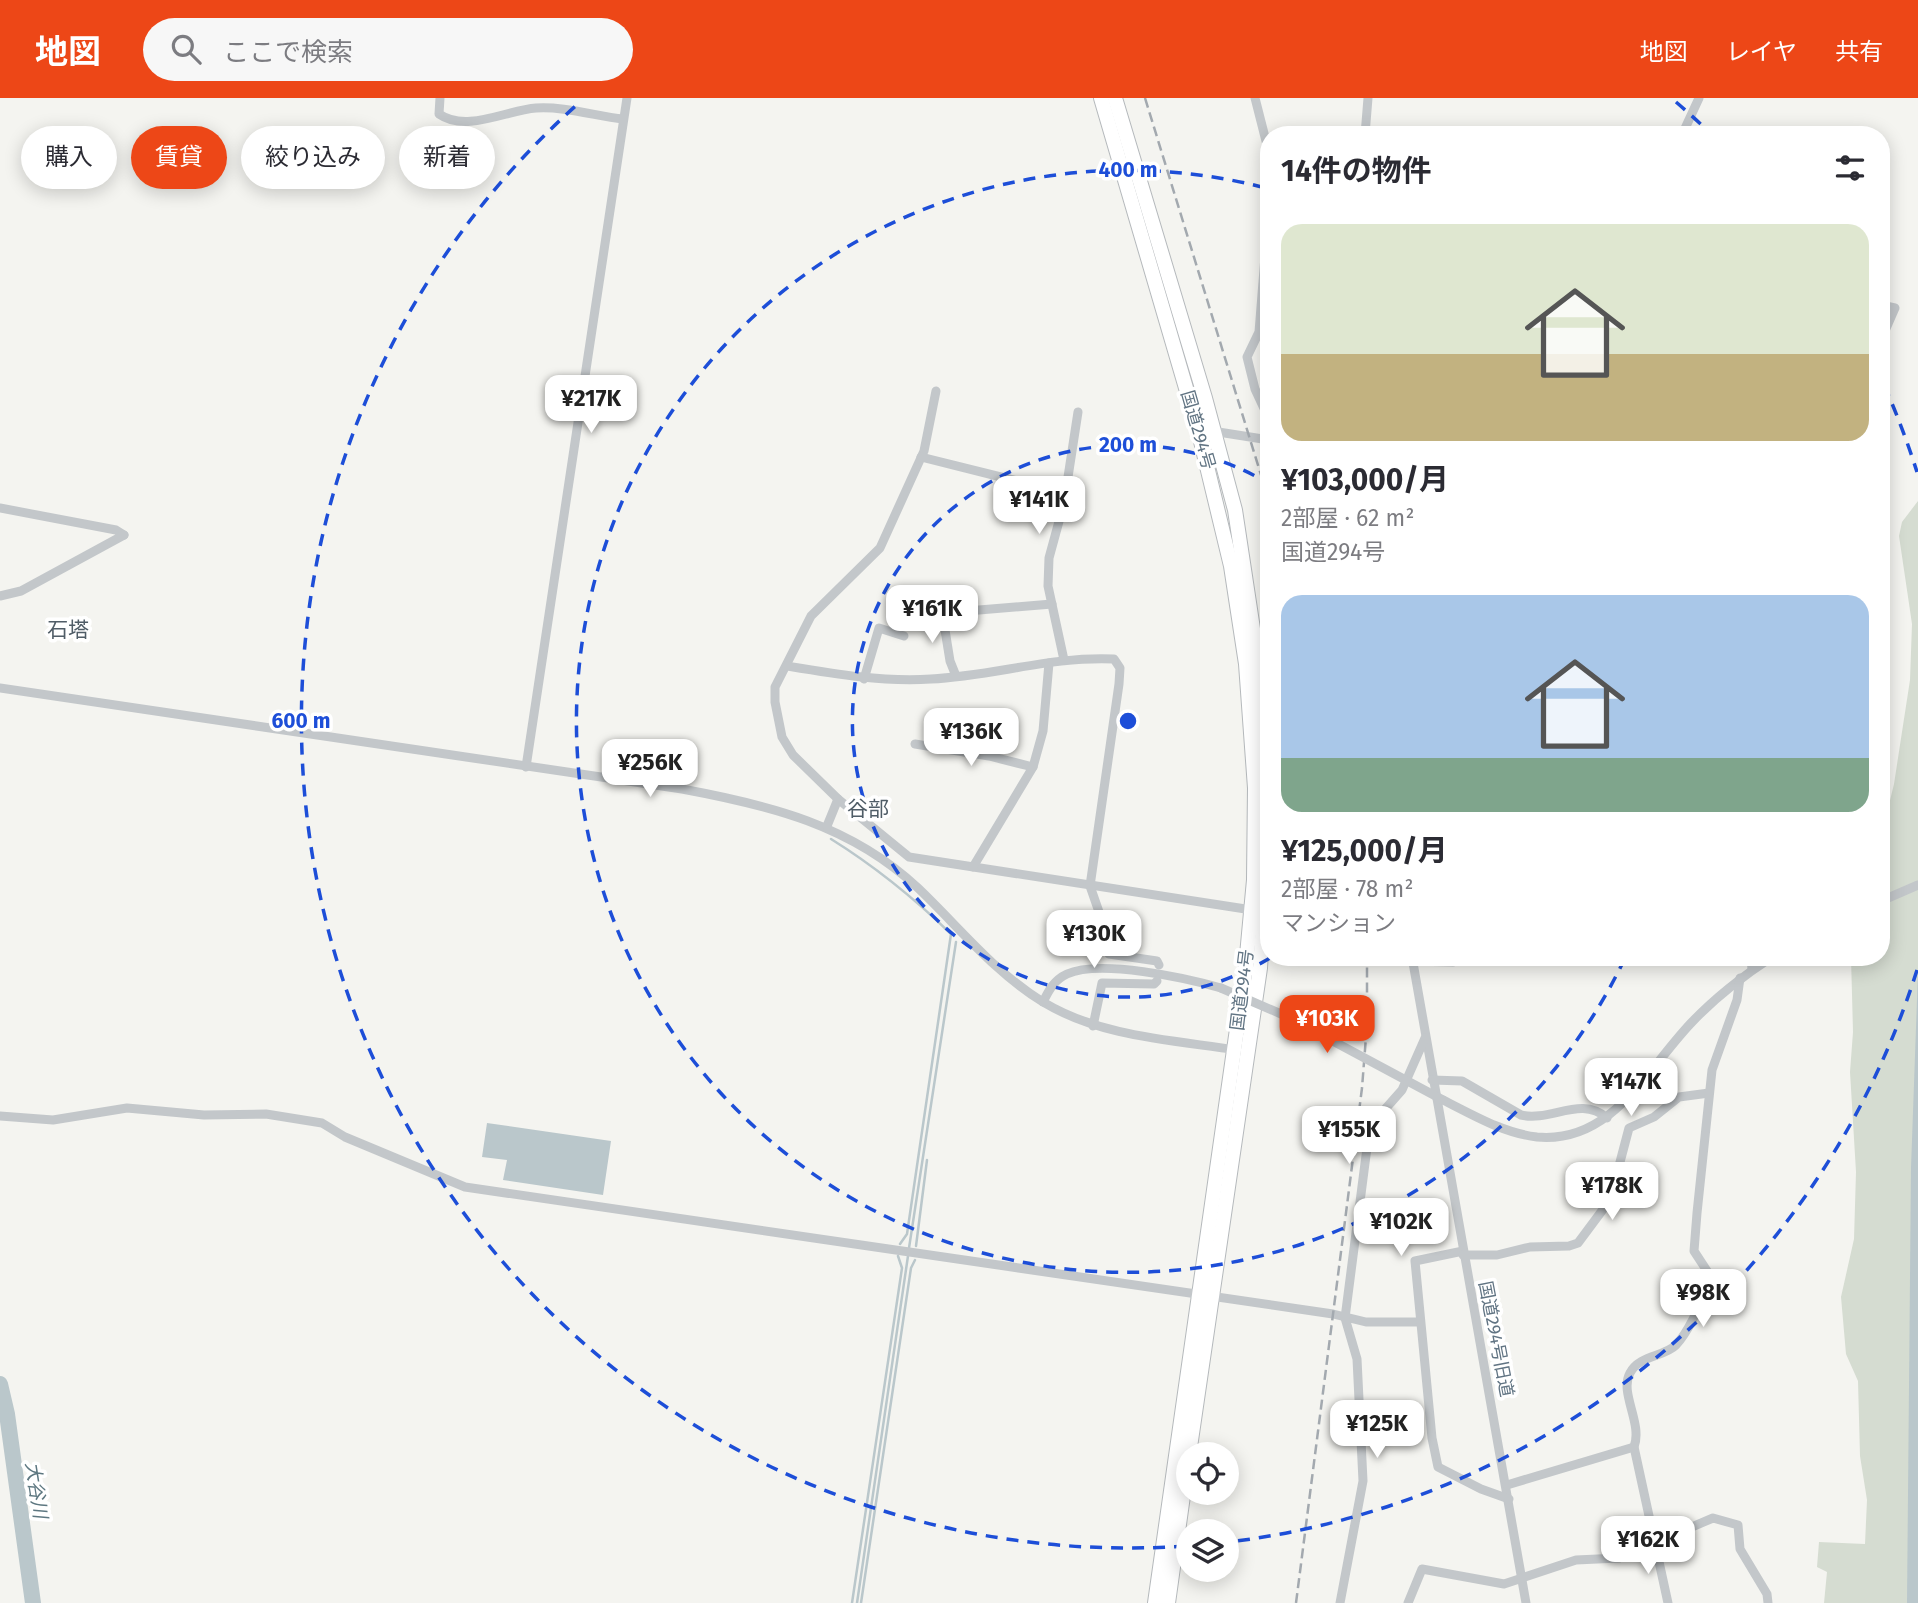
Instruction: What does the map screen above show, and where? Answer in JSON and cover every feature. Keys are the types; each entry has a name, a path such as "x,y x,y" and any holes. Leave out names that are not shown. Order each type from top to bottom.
{"highway":[{"name":"国道294号","path":"1101,98 1198,429 1231,566 1246,664 1255,789 1252,910 1241,1051"},
{"name":"国道294号","path":"1115,98 1214,432 1245,564 1260,700"},
{"name":"国道294号","path":"1155,1603 1260,940"},
{"name":"国道294号","path":"1190,1442 1205,1296"},
{"path":"1168,1603 1182,1505"}],"street":[{"path":"440,98 439,114 444,118 471,121 537,108 624,120"},
{"path":"526,767 627,98"},
{"path":"1255,98 1262,126"},
{"path":"1365,126 1368,98"},
{"path":"1686,126 1699,98"},
{"path":"1890,307 1895,308 1890,319"},
{"path":"1260,319 1259,332 1247,357 1260,400"},
{"path":"936,391 921,457 880,548 811,616 775,687 782,737 793,755 838,799 909,858 1252,910"},
{"path":"1064,660 1048,586 1049,558 1065,493 1078,412"},
{"path":"1198,429 1260,439"},
{"path":"921,457 1065,493"},
{"path":"0,508 117,530 124,535 21,591 0,596"},
{"path":"967,611 1052,604"},
{"path":"941,605 950,661 957,676"},
{"path":"864,679 879,628 904,636"},
{"path":"787,666 864,679 933,679 1064,660 1114,659 1120,668 1090,886 1107,932 1109,954 1157,961 1159,965"},
{"path":"972,867 1033,767 1043,731 1049,663"},
{"path":"0,688 747,801 827,826 868,849 916,887 1001,971 1043,1002 1093,1026 1241,1051"},
{"path":"915,744 989,756 1033,767"},
{"path":"827,826 838,799"},
{"path":"1890,897 1918,885"},
{"name":"国道294号旧道","path":"1413,966 1526,1603"},
{"path":"1752,966 1752,970"},
{"path":"1043,1002 1056,981 1082,969 1097,967 1177,977 1221,988 1288,1017 1443,1100 1506,1130 1539,1137 1574,1133 1607,1118 1622,1105 1692,1022 1740,978 1758,966"},
{"path":"1668,1603 1634,1447 1638,1436 1627,1386 1629,1374 1637,1364 1676,1345 1704,1297 1711,1277 1694,1251 1709,1093 1712,1070 1737,1000 1740,978"},
{"path":"1093,1026 1102,983 1154,984 1157,981"},
{"path":"1340,1603 1363,1480 1357,1359 1345,1318 1370,1129 1402,1090 1425,1038"},
{"path":"1432,1080 1462,1081 1521,1115 1530,1117 1593,1107 1607,1118"},
{"path":"1509,1499 1480,1489 1438,1467 1432,1438 1415,1261 1463,1253 1497,1255 1530,1247 1569,1246 1578,1243 1610,1200 1629,1128 1654,1117 1679,1097 1709,1093"},
{"path":"0,1116 53,1120 127,1108 204,1115 267,1114 322,1123 345,1137 465,1187 1366,1322 1420,1322"},
{"path":"1507,1485 1634,1447"},
{"path":"1408,1603 1422,1569 1504,1584 1576,1560 1619,1558 1713,1518 1733,1522 1739,1529 1740,1549 1767,1594 1768,1603"}],"shaded area":[{"path":"1918,501 1918,1603 1824,1603 1827,1572 1817,1567 1819,1542 1865,1544 1867,1500 1860,1456 1858,1381 1846,1354 1841,1297 1854,1239 1856,1172 1850,1072 1853,1032 1851,966 1890,966 1890,800 1910,680 1912,624 1899,536 1902,522"},
{"path":"1918,971 1918,1603 1907,1603 1911,1168"},
{"path":"487,1123 611,1141 603,1195 503,1180 507,1160 482,1157"}],"waterway":[{"path":"831,839 894,883 951,934 907,1234 900,1244"},
{"path":"909,1248 956,942"},
{"path":"916,1246 927,1160"},
{"path":"852,1603 902,1268 898,1256"},
{"path":"857,1603 908,1256"},
{"path":"861,1603 911,1268 915,1260"},
{"name":"大谷川","path":"0,1384 7,1414 33,1603"}],"railway":[{"path":"1145,98 1260,472"},
{"path":"1296,1603 1362,1088 1367,1024 1367,966"}],"district":[{"name":"石塔","path":"68,630"},
{"name":"谷部","path":"868,809"}]}
